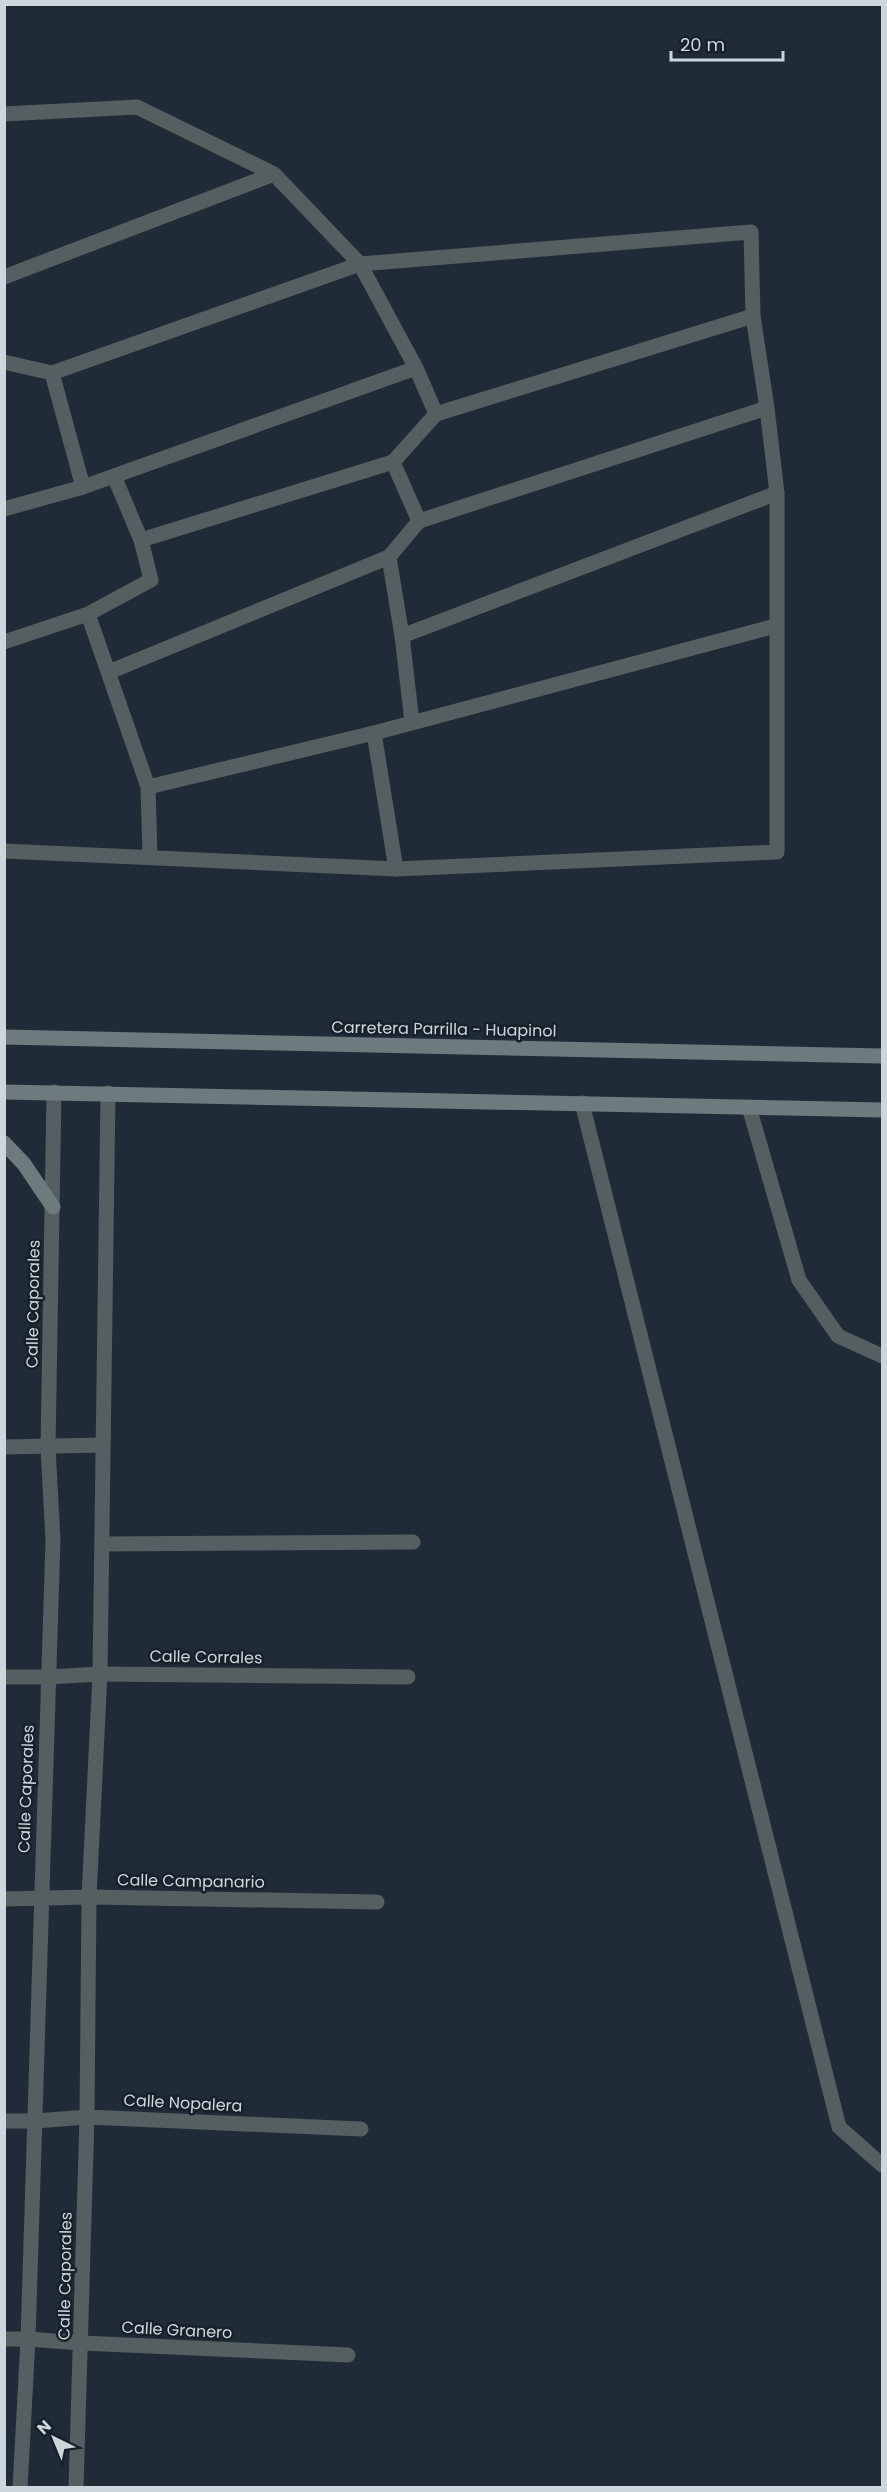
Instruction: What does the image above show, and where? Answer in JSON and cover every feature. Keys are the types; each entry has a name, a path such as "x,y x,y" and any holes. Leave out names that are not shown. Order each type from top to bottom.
{"main road":[{"name":"Carretera Parrilla - Huapinol","path":"7,1035 882,1056"},
{"path":"4,1092 882,1110"},
{"path":"4,1143 24,1164 53,1207"}],"street":[{"path":"4,114 137,107 274,174 360,264 416,368 436,414"},
{"path":"4,277 274,174"},
{"path":"4,362 52,373 360,264 751,232 753,316 777,493 775,626 777,852 396,869 4,851"},
{"path":"141,540 393,462 436,414 753,316"},
{"path":"4,509 83,487 416,368"},
{"path":"52,373 83,487"},
{"path":"109,672 389,557 419,521 767,408"},
{"path":"393,462 419,521"},
{"path":"4,642 88,614 151,580 141,540 114,476"},
{"path":"402,636 777,493"},
{"path":"389,557 402,636 412,722"},
{"path":"88,614 148,787 150,856"},
{"path":"148,787 374,733 775,626"},
{"path":"374,733 396,869"},
{"name":"Calle Caporales","path":"20,2487 28,2339 53,1540 48,1448 54,1092"},
{"name":"Calle Caporales","path":"76,2487 87,2117 89,1897 100,1674 108,1093"},
{"path":"582,1103 839,2127 882,2165"},
{"path":"748,1107 799,1280 838,1336 882,1356"},
{"path":"4,1447 48,1448 103,1445"},
{"path":"102,1544 413,1542"},
{"name":"Calle Corrales","path":"4,1677 100,1674 408,1677"},
{"name":"Calle Campanario","path":"4,1899 40,1900 89,1897 377,1902"},
{"name":"Calle Nopalera","path":"4,2121 87,2117 361,2129"},
{"name":"Calle Granero","path":"4,2340 28,2339 348,2355"}]}
